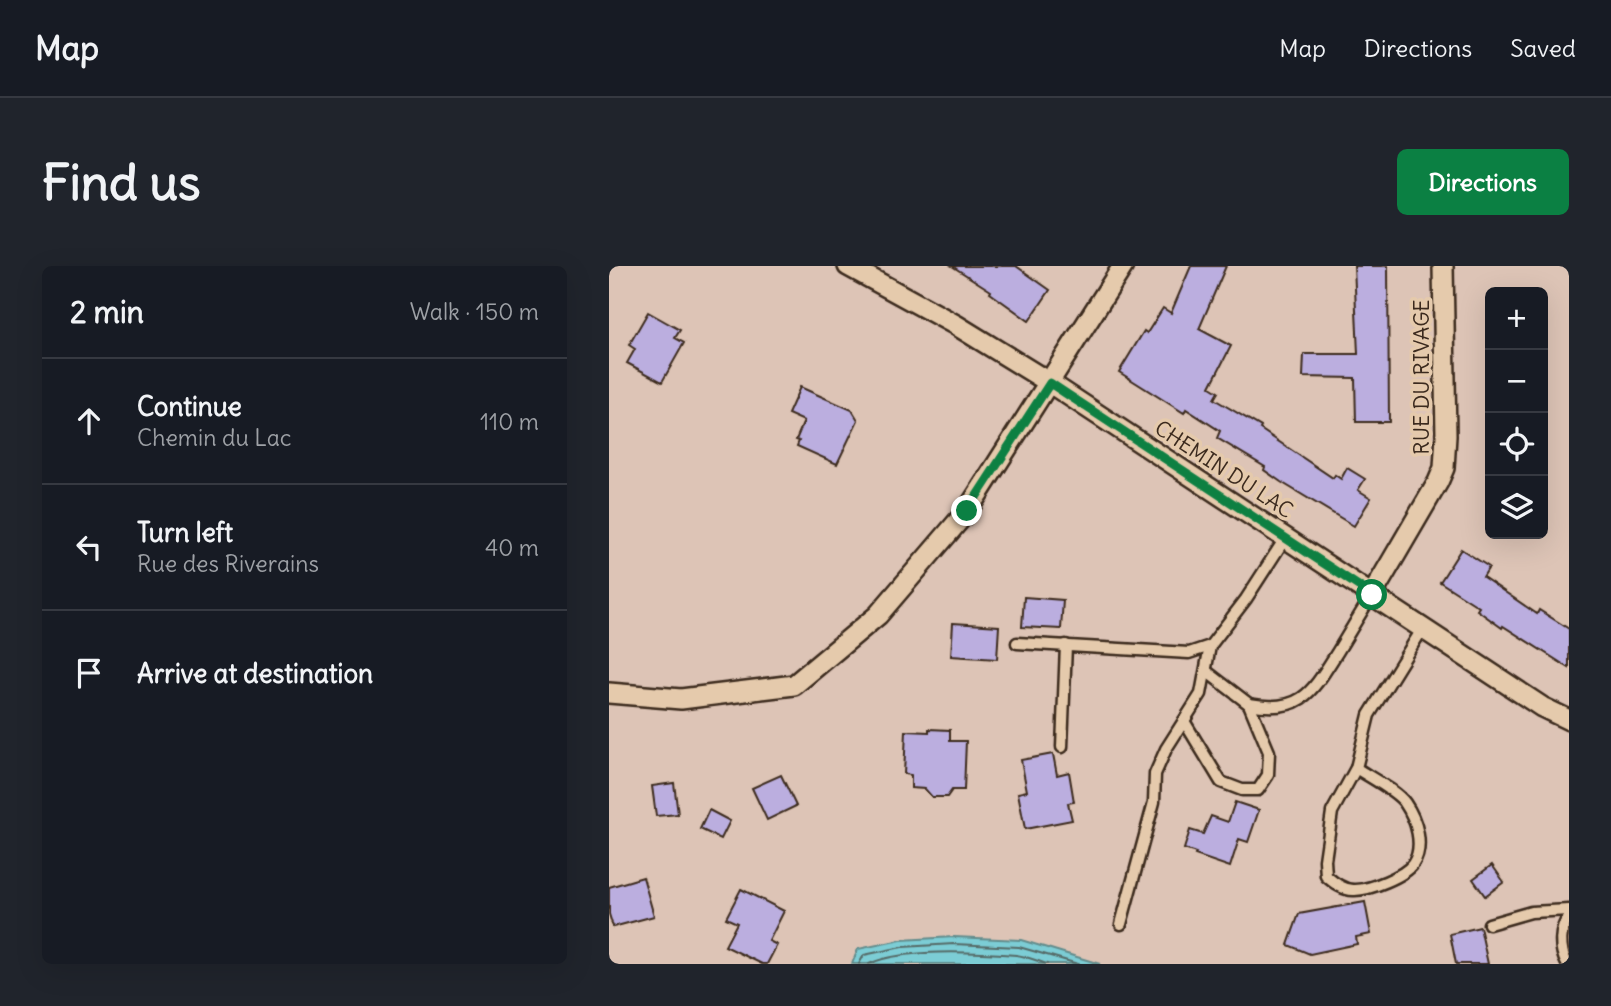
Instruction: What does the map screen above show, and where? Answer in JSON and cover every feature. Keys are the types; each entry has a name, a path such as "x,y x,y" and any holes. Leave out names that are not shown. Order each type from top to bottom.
{"street":[{"name":"CHEMIN DU LAC","path":"848,266 956,325 1050,383 1542,707 1569,720"},
{"path":"609,693 681,699 794,685 878,615 967,511 1123,266"},
{"name":"RUE DU RIVAGE","path":"1372,595 1439,482 1444,468 1446,436 1443,266"}],"lane":[{"path":"1121,924 1154,802 1155,774 1201,694 1210,646 1246,599 1286,537"},
{"path":"1206,671 1249,704 1271,708 1296,702 1314,689 1372,595"},
{"path":"1356,768 1404,801 1418,829 1419,848 1412,865 1384,883 1353,891 1336,885 1327,876 1325,860 1332,812 1356,768 1369,715 1423,628"},
{"path":"1017,643 1189,653 1210,646"},
{"path":"1062,747 1066,645"},
{"path":"1184,721 1221,782 1242,790 1258,790 1268,775 1269,752 1249,704"},
{"path":"1489,924 1531,912 1569,910"},
{"path":"1567,964 1562,956 1561,937 1564,923 1569,916"}],"water":[{"path":"954,937 1021,940 1100,964 852,964 858,949 901,940"}],"building":[{"path":"952,266 1016,266 1050,290 1029,321 990,293 991,291"},
{"path":"1191,266 1226,266 1199,329 1231,346 1210,387 1218,392 1214,399 1261,427 1260,429 1333,478 1335,475 1341,479 1347,468 1365,479 1358,490 1371,498 1354,526 1281,482 1264,470 1265,467 1217,438 1220,431 1186,409 1184,413 1119,372 1144,331 1147,333 1163,308 1171,313"},
{"path":"1354,266 1388,266 1389,422 1356,422 1355,378 1303,377 1304,354 1358,354"},
{"path":"648,312 680,330 675,338 684,343 662,382 627,363 635,349 629,345"},
{"path":"800,387 852,410 858,420 837,464 797,446 799,441 796,440 804,421 788,414"},
{"path":"1461,549 1489,567 1483,577 1537,614 1539,610 1569,629 1569,668 1503,626 1502,628 1477,610 1479,607 1440,582"},
{"path":"1024,597 1063,600 1061,629 1022,627"},
{"path":"953,623 999,626 997,659 951,656"},
{"path":"929,729 950,730 950,741 966,741 964,790 952,790 947,797 932,797 925,789 911,788 911,775 904,774 906,731 929,732"},
{"path":"1053,754 1057,775 1069,772 1074,802 1068,803 1072,820 1025,829 1018,793 1027,791 1021,760"},
{"path":"781,775 796,806 767,820 752,788"},
{"path":"674,783 678,814 656,816 652,786"},
{"path":"1235,802 1259,810 1248,842 1239,839 1230,867 1184,849 1190,830 1203,834 1211,816 1228,822"},
{"path":"709,810 730,821 721,839 700,829"},
{"path":"1492,865 1504,882 1485,896 1473,879"},
{"path":"643,877 654,916 613,927 609,914 609,887"},
{"path":"741,889 784,911 769,941 777,945 767,964 725,946 737,923 726,918"},
{"path":"1365,902 1371,934 1356,937 1357,944 1310,954 1288,945 1299,914"},
{"path":"1480,927 1488,964 1456,964 1450,934"}],"route":[{"path":"967,511 1050,383 1372,595"}]}
